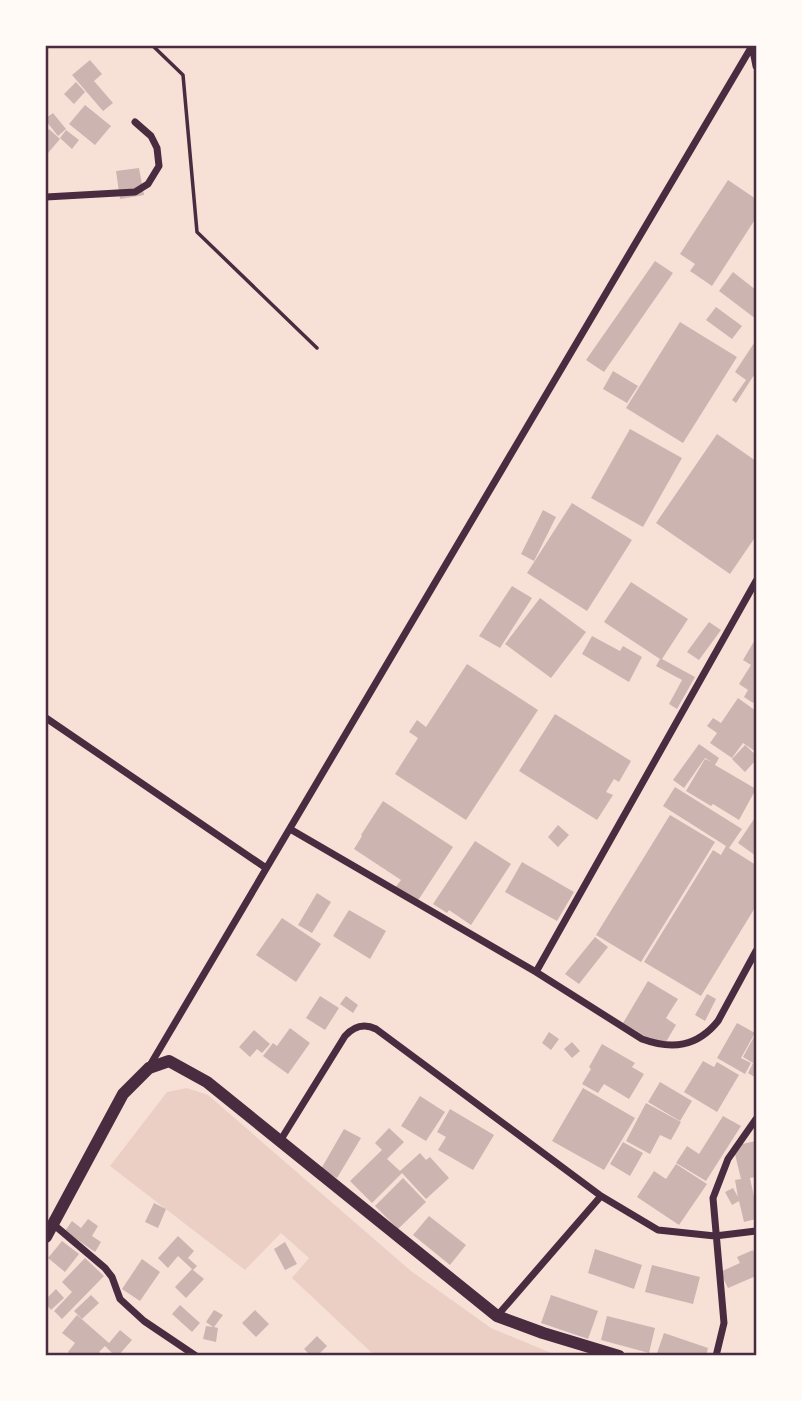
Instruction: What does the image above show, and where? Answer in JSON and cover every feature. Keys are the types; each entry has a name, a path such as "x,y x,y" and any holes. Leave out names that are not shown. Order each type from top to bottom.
{"street":[{"path":"752,46 757,66"},
{"path":"46,1237 123,1094 149,1068 752,46"},
{"path":"46,197 135,192 148,184 159,166 157,148 150,136 135,122"},
{"path":"536,972 757,581"},
{"path":"46,718 267,868"},
{"path":"290,829 536,972 642,1040 655,1044 669,1046 693,1042 711,1030 757,951"},
{"path":"280,1141 345,1036 352,1029 367,1026 376,1029 601,1196 658,1230 715,1236 757,1231"},
{"path":"149,1068 169,1060 207,1082 497,1315 543,1333 618,1356"},
{"path":"716,1356 724,1323 713,1198 728,1159 757,1119"},
{"path":"497,1315 601,1196"},
{"path":"53,1224 106,1268 120,1299 144,1321 196,1356"}],"path":[{"path":"153,46 183,75 197,232 317,348"}],"shaded area":[{"path":"187,1088 208,1095 411,1271 491,1328 556,1355 374,1355 292,1278 309,1258 281,1233 245,1270 110,1166 167,1092"}],"building":[{"path":"90,60 102,74 94,81 113,103 103,111 72,75"},
{"path":"76,82 85,92 74,104 64,94"},
{"path":"85,105 111,126 95,145 69,124"},
{"path":"53,113 66,129 58,136 46,121"},
{"path":"49,129 60,139 48,153 46,133"},
{"path":"66,130 79,140 72,149 60,138"},
{"path":"139,168 144,195 120,199 116,171"},
{"path":"728,180 756,199 756,218 712,286 690,271 695,264 680,254"},
{"path":"655,261 673,273 604,372 586,360"},
{"path":"733,272 756,290 756,319 719,291"},
{"path":"716,307 742,326 732,339 706,320"},
{"path":"680,322 737,357 683,443 626,408"},
{"path":"756,340 756,372 736,403 732,400 746,380 735,372"},
{"path":"613,371 638,386 627,403 603,389"},
{"path":"630,429 682,458 643,527 591,498"},
{"path":"717,434 756,461 756,536 730,574 656,523"},
{"path":"572,503 632,540 587,611 527,573"},
{"path":"543,510 556,517 534,561 521,554"},
{"path":"631,582 688,619 662,659 695,677 677,709 669,704 682,680 656,666 660,659 604,622"},
{"path":"512,586 532,598 500,648 479,636"},
{"path":"540,598 586,632 551,678 505,644"},
{"path":"709,622 721,630 699,660 687,652"},
{"path":"592,636 620,651 623,646 642,657 629,682 582,654"},
{"path":"756,638 756,699 753,703 744,697 748,690 739,684 751,665 743,660"},
{"path":"467,664 538,710 466,820 395,774 418,738 409,732 417,720 426,727"},
{"path":"738,698 756,711 756,752 743,743 732,758 710,743 717,733 707,726 713,718 721,723"},
{"path":"555,714 631,761 619,782 614,779 606,792 613,795 597,820 519,771"},
{"path":"699,744 719,758 715,765 756,789 739,820 686,791 705,759 712,762 705,758 684,788 673,780"},
{"path":"745,745 756,755 756,760 745,772 732,759"},
{"path":"675,787 742,829 729,848 756,865 756,906 701,996 644,962 713,850 721,855 726,846 663,806"},
{"path":"383,801 453,847 417,902 395,888 401,880 354,849"},
{"path":"670,815 715,842 641,962 596,935"},
{"path":"756,816 756,856 738,843"},
{"path":"558,825 569,835 558,847 548,837"},
{"path":"475,841 511,864 471,925 449,910 447,913 433,904"},
{"path":"522,862 574,892 557,921 505,892"},
{"path":"317,893 331,902 312,933 298,925"},
{"path":"349,910 386,931 370,959 333,936"},
{"path":"282,918 321,944 296,982 256,955"},
{"path":"595,937 608,947 579,984 565,974"},
{"path":"648,981 678,999 666,1018 676,1025 663,1047 623,1023"},
{"path":"707,994 716,999 705,1021 695,1015"},
{"path":"320,996 339,1008 325,1030 306,1018"},
{"path":"346,996 358,1005 353,1013 340,1004"},
{"path":"737,1023 755,1033 741,1058 751,1063 745,1074 717,1058"},
{"path":"290,1028 310,1043 288,1074 263,1056 273,1043 277,1046"},
{"path":"254,1030 270,1044 262,1053 257,1049 250,1057 239,1047"},
{"path":"549,1032 559,1039 551,1050 542,1043"},
{"path":"756,1033 756,1078 748,1073 753,1063 743,1057"},
{"path":"572,1042 580,1051 572,1058 564,1049"},
{"path":"602,1044 635,1063 632,1067 644,1074 629,1099 604,1084 598,1093 582,1084"},
{"path":"703,1061 714,1067 717,1062 739,1075 717,1112 684,1092"},
{"path":"660,1082 692,1101 680,1121 648,1102"},
{"path":"583,1088 635,1118 604,1170 552,1141"},
{"path":"420,1096 445,1112 426,1141 401,1126"},
{"path":"646,1103 681,1122 671,1140 660,1135 650,1154 626,1141"},
{"path":"450,1109 494,1135 473,1170 438,1150 446,1137 437,1132"},
{"path":"723,1116 741,1126 706,1181 676,1163 687,1146 699,1154"},
{"path":"389,1128 404,1142 387,1159 400,1171 420,1153 426,1160 430,1157 449,1178 426,1199 402,1173 372,1203 350,1181 382,1150 375,1143"},
{"path":"344,1129 361,1138 337,1178 321,1169"},
{"path":"756,1141 756,1177 750,1178 756,1219 744,1222 739,1201 732,1205 725,1192 733,1188 738,1197 735,1180 741,1179 733,1146"},
{"path":"623,1142 643,1153 630,1176 610,1164"},
{"path":"676,1164 707,1184 679,1225 637,1197 654,1171 666,1179"},
{"path":"403,1178 426,1202 398,1229 375,1206"},
{"path":"154,1203 166,1209 158,1228 145,1222"},
{"path":"429,1216 466,1245 450,1265 413,1235"},
{"path":"88,1219 98,1226 92,1236 101,1242 95,1252 65,1231 72,1221 81,1228"},
{"path":"178,1236 194,1251 188,1258 197,1266 193,1270 204,1279 186,1298 175,1287 192,1269 178,1256 168,1268 158,1258"},
{"path":"62,1241 79,1254 65,1272 48,1258"},
{"path":"285,1242 297,1264 285,1270 274,1249"},
{"path":"595,1249 642,1265 634,1289 588,1273"},
{"path":"753,1250 756,1257 756,1276 728,1288 720,1272 740,1263 737,1257"},
{"path":"85,1258 104,1276 62,1319 54,1311 72,1292 62,1282"},
{"path":"142,1259 160,1272 140,1301 122,1289"},
{"path":"652,1265 700,1277 693,1304 645,1292"},
{"path":"56,1289 64,1298 51,1310 46,1299"},
{"path":"91,1295 99,1303 82,1319 74,1311"},
{"path":"551,1295 598,1311 588,1339 541,1323"},
{"path":"180,1305 200,1323 192,1332 172,1314"},
{"path":"214,1310 223,1315 214,1327 218,1328 216,1342 203,1339 206,1326 213,1327 206,1322"},
{"path":"255,1310 269,1324 256,1337 242,1323"},
{"path":"77,1315 109,1343 120,1330 132,1340 118,1356 105,1346 99,1352 103,1356 72,1356 68,1352 75,1343 62,1333"},
{"path":"607,1316 655,1328 649,1353 601,1340"},
{"path":"664,1333 708,1348 706,1356 656,1356"},
{"path":"317,1336 327,1346 317,1356 311,1356 304,1349"}]}
